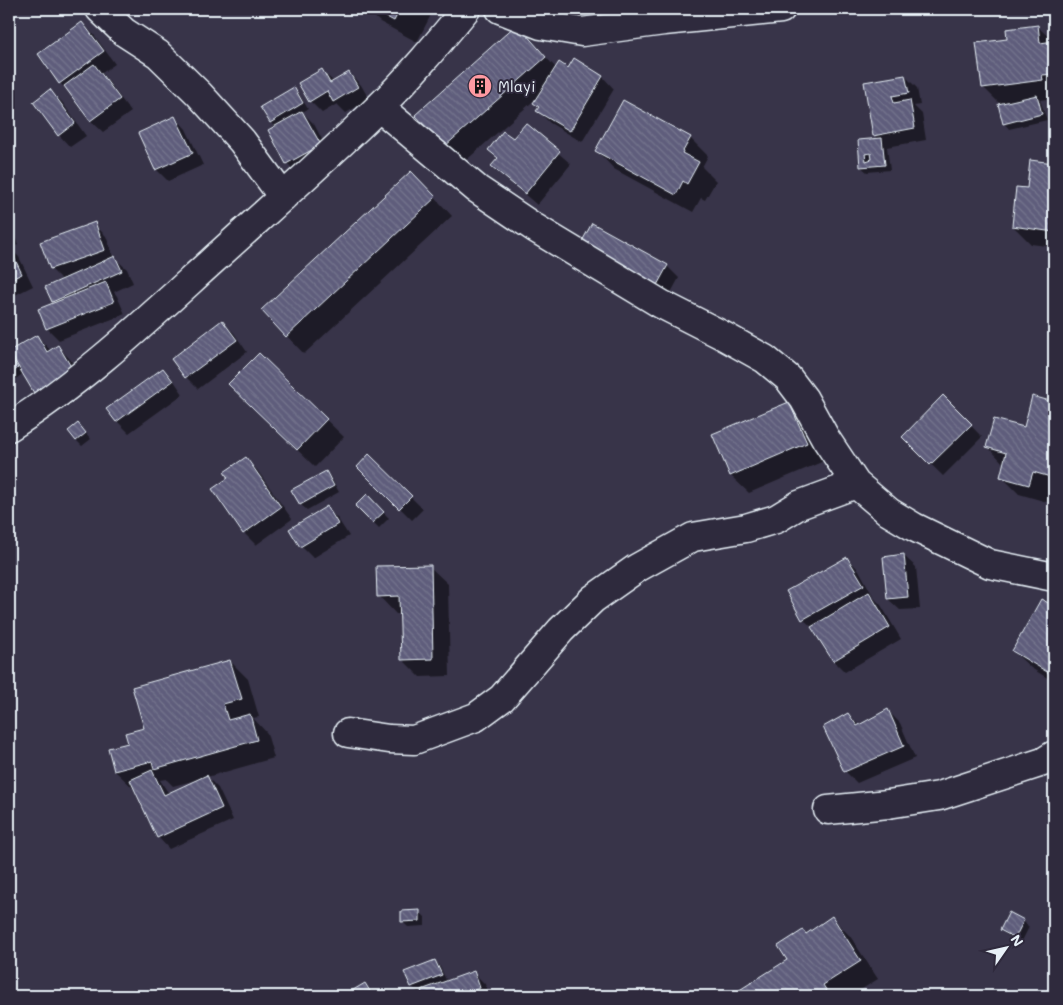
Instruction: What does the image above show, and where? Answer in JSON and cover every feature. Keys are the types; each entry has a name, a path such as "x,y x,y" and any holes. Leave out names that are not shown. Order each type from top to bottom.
{"street":[{"path":"100,9 124,32 158,54 199,94 242,141 284,197"},
{"path":"9,427 74,380 150,317 284,197 379,107 432,51 466,9"},
{"path":"500,9 541,25 582,32 664,21 781,9"},
{"path":"379,107 477,189 536,228 661,304 722,335 788,378 804,399 826,438 856,484 889,512 914,527 990,564 1054,577"},
{"path":"348,733 389,739 414,740 476,717 502,698 561,630 593,599 637,568 693,537 746,528 776,520 799,505 856,484"},
{"path":"828,810 888,804 939,796 1043,762 1054,755"}],"building":[{"path":"372,9 400,9 394,21"},
{"path":"82,22 104,51 59,84 38,54"},
{"name":"Mlayi","path":"517,24 546,57 444,147 415,115"},
{"path":"1038,25 1040,43 1054,41 1054,74 1042,75 1043,80 982,88 976,43 1007,39 1006,29"},
{"path":"574,58 603,76 570,131 536,111 539,107 533,103 559,62 568,68"},
{"path":"94,64 120,99 90,121 64,86"},
{"path":"322,69 330,83 349,72 358,87 333,102 327,91 309,102 298,83"},
{"path":"905,75 909,93 892,96 894,103 910,100 915,128 873,136 864,82"},
{"path":"294,87 303,103 270,123 260,107"},
{"path":"50,89 75,123 58,136 33,102"},
{"path":"1037,95 1042,114 1003,124 998,104"},
{"path":"623,100 691,137 682,153 699,162 687,184 683,181 676,195 595,151"},
{"path":"302,111 321,145 286,164 268,130"},
{"path":"175,116 193,153 155,170 138,133"},
{"path":"526,123 560,151 525,194 491,166 498,158 488,150 503,131 513,138"},
{"path":"882,138 885,165 860,167 858,140","holes":["871,153 872,159 866,161 865,154"]},
{"path":"1030,160 1054,163 1054,232 1012,226 1016,187 1027,188"},
{"path":"411,171 436,197 286,337 261,310"},
{"path":"95,222 105,250 50,269 40,242"},
{"path":"592,223 668,265 656,287 580,245"},
{"path":"9,247 22,274 9,280"},
{"path":"115,256 122,271 52,302 45,287"},
{"path":"106,282 114,302 46,329 38,309"},
{"path":"222,320 237,340 185,378 171,359"},
{"path":"37,335 47,352 58,345 73,370 34,393 9,351"},
{"path":"259,353 327,419 297,450 228,384"},
{"path":"9,355 18,368 9,375"},
{"path":"163,368 173,381 116,422 106,409"},
{"path":"943,395 972,424 930,465 902,437"},
{"path":"1032,396 1054,402 1054,478 1033,472 1029,485 1000,477 1006,453 986,447 994,419 1024,427"},
{"path":"789,402 807,443 730,476 712,434"},
{"path":"78,423 86,433 76,441 68,431"},
{"path":"369,454 412,496 399,509 357,467"},
{"path":"246,457 281,507 243,534 212,489 228,478 224,472"},
{"path":"326,471 334,486 300,505 291,490"},
{"path":"367,494 384,512 372,523 355,506"},
{"path":"327,506 338,524 300,547 289,529"},
{"path":"904,554 908,597 887,599 883,557"},
{"path":"847,557 864,585 802,620 786,591"},
{"path":"431,565 433,659 401,660 399,596 377,597 376,566"},
{"path":"869,592 890,627 833,661 811,627"},
{"path":"1041,599 1054,606 1054,676 1012,651"},
{"path":"230,660 242,699 223,704 228,720 250,714 257,740 154,769 152,761 114,771 108,748 128,743 125,733 144,728 132,687"},
{"path":"888,709 904,746 844,772 823,727 848,713 857,726"},
{"path":"152,770 164,795 207,775 222,808 157,838 130,780"},
{"path":"420,910 420,921 401,922 401,911"},
{"path":"1009,912 1024,920 1015,938 1000,930"},
{"path":"832,916 861,961 823,985 830,996 730,996 787,960 778,946 803,930 806,934"},
{"path":"435,960 442,975 411,987 404,972"},
{"path":"474,971 480,988 458,996 423,996 421,990"},
{"path":"365,983 373,996 343,996"}],"place":[{"name":"Mlayi","path":"480,86"}]}
